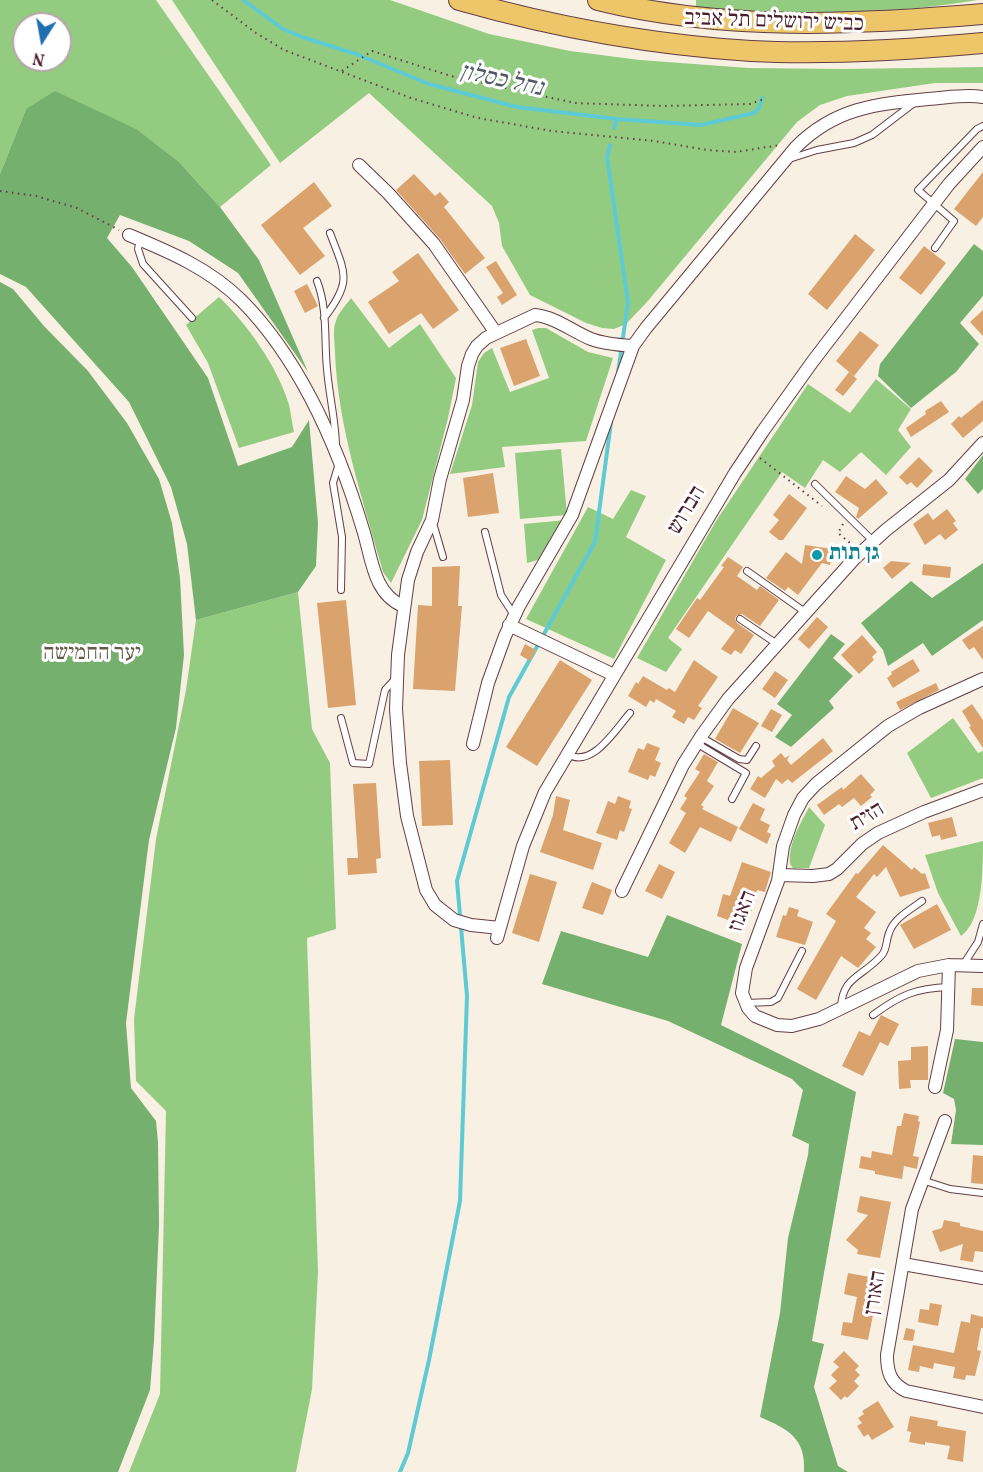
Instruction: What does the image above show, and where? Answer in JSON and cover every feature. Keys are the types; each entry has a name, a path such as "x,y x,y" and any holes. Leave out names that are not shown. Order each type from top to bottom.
{"highway":[{"name":"כביש ירושלים תל אביב","path":"459,0 516,16 612,35 708,47 802,52 896,50 983,43"},
{"name":"כביש ירושלים תל אביב","path":"598,0 711,18 803,23 894,21 983,14"},
{"path":"802,52 866,55 983,53"}],"street":[{"path":"473,744 488,683 512,620 572,515 633,346 646,328 784,161 803,140 827,122 854,111 884,104 967,96 983,97"},
{"name":"הברוש","path":"397,676 398,736 403,790 412,841 426,890 435,905 454,920 499,933 531,824 545,792 750,451 813,361 934,204 983,147"},
{"path":"359,165 434,244 496,333"},
{"path":"135,237 195,265 218,280 242,302 267,332 289,363 316,412 338,460 357,511 380,586 388,598 403,606"},
{"path":"397,676 403,606 413,562 432,520 440,479 463,400 468,366 477,346 496,333 535,315 543,316 607,344 633,346"},
{"path":"622,891 675,781 698,740 733,692 861,552 949,480 983,443"},
{"path":"512,620 614,675"},
{"name":"האגוז","path":"745,1003 742,993 744,974 779,875 782,850 803,798 816,784 893,722 983,679"},
{"name":"הזית","path":"779,875 829,874 835,871 862,844 878,833 924,812 983,790"},
{"path":"745,1003 755,1016 769,1023 784,1026 806,1024 918,972 949,965 983,966"},
{"path":"935,1087 945,1043 950,987 949,965"},
{"name":"האורן","path":"945,1121 921,1180 909,1220 887,1355 888,1369 892,1380 900,1388 912,1394 983,1407"},
{"path":"903,1264 983,1278"}],"lane":[{"path":"784,161 817,150 854,143 872,135 917,100"},
{"path":"935,248 954,221 918,190 977,129 983,126"},
{"path":"324,318 338,299 345,279 344,270 330,233"},
{"path":"135,237 143,264 192,318"},
{"path":"317,281 324,298 327,369 336,425 338,460 333,483 342,537 341,590"},
{"path":"815,484 873,541"},
{"path":"432,520 442,557"},
{"path":"485,532 501,595 512,620"},
{"path":"747,571 805,612"},
{"path":"740,619 777,644"},
{"path":"341,718 352,763 369,764 385,690 397,676"},
{"path":"567,754 574,758 589,756 630,713"},
{"path":"698,740 744,760 747,760 756,746"},
{"path":"698,740 746,773 732,799"},
{"path":"841,1008 841,996 847,983 859,976 882,955 893,925 922,901"},
{"path":"963,965 978,942 983,924"},
{"path":"745,1003 762,1004 778,998 802,951"},
{"path":"873,1015 892,1001 914,990 950,987"},
{"path":"921,1180 950,1189 983,1193"}],"path":[{"path":"212,0 277,47 307,60 448,110 525,128 736,152 803,140"},
{"path":"342,71 372,51 452,76 575,103 663,106 750,104 765,99"},
{"path":"0,190 36,196 77,208 135,237"},
{"path":"750,451 825,508"},
{"path":"844,523 838,533 861,552"}],"green space":[{"path":"0,0 156,0 271,165 220,207 180,163 26,109 0,174"},
{"path":"172,0 390,0 489,34 570,51 640,60 748,68 983,67 983,83 935,83 847,96 820,105 797,122 647,302 626,324 614,329 602,328 586,323 530,295 502,246 499,223 492,206 369,93 280,163"},
{"path":"696,0 978,0 908,9 802,12 696,10"},
{"path":"55,91 136,129 180,163 220,207 259,260 308,372 238,273 189,241 120,215 107,238 132,267 208,378 238,466 292,447 309,420 318,523 316,566 298,592 196,620 187,544 171,487 129,402 26,287 0,274 0,174 26,109"},
{"path":"974,244 983,251 983,296 960,323 979,344 956,372 911,408 878,376 880,364"},
{"name":"יער החמישה","path":"0,282 13,289 44,326 88,371 127,423 159,479 172,523 180,578 184,655 176,728 149,840 126,1023 131,1088 156,1121 158,1142 159,1225 154,1341 150,1390 118,1472 0,1472"},
{"path":"219,297 251,333 269,361 289,405 294,432 239,448 208,363 186,325"},
{"path":"351,298 389,348 420,324 456,378 422,520 391,583 383,572 353,464 337,381 334,328 338,315"},
{"path":"546,328 588,352 613,358 586,441 502,447 505,467 450,474 472,405 478,362 484,353 492,348 510,392 549,378 532,330"},
{"path":"876,379 911,409 898,430 911,447 886,475 861,452 840,472 823,460 805,488 782,472 668,638 682,649 666,672 637,658 716,521 808,384 850,413"},
{"path":"561,449 567,515 520,519 515,453"},
{"path":"983,455 983,489 978,494 965,479"},
{"path":"631,490 646,496 626,537 666,560 614,659 526,619 588,507 613,519"},
{"path":"566,520 541,559 527,563 524,524"},
{"path":"983,563 983,620 932,656 923,643 888,666 883,650 861,623 911,581 932,598"},
{"path":"298,592 312,729 330,763 336,929 307,938 318,1272 312,1389 296,1472 129,1472 160,1394 166,1111 136,1081 134,1019 156,839 186,690 196,620"},
{"path":"831,634 845,644 833,658 853,676 829,701 834,708 791,747 775,737 792,715 777,704"},
{"path":"953,718 978,753 983,751 983,778 931,798 907,753"},
{"path":"809,807 825,825 809,868 793,868 790,864 790,856 793,841"},
{"path":"983,841 982,879 978,906 974,919 961,936 938,893 925,855"},
{"path":"667,915 742,944 721,1025 856,1092 812,1341 824,1344 814,1387 838,1466 848,1472 804,1472 802,1451 793,1436 760,1417 780,1313 788,1238 808,1155 809,1144 792,1136 803,1090 792,1079 668,1021 542,984 561,931 648,957"},
{"path":"955,1039 983,1042 983,1145 951,1144 956,1110 954,1099 943,1093"}],"building":[{"path":"983,172 983,217 976,226 954,209"},
{"path":"414,174 435,196 440,192 449,202 444,207 485,258 465,274 440,239 396,190"},
{"path":"314,182 332,206 303,228 325,256 300,275 261,225"},
{"path":"855,234 875,250 827,310 808,294"},
{"path":"924,246 946,263 921,295 899,278"},
{"path":"418,253 459,310 433,329 421,313 389,334 368,302 399,281 392,272"},
{"path":"496,261 517,295 502,305 497,297 503,293 486,267"},
{"path":"307,284 318,306 305,313 294,291"},
{"path":"983,310 983,336 970,322"},
{"path":"860,331 879,345 854,376 836,361"},
{"path":"526,339 540,376 514,386 500,348"},
{"path":"849,372 857,379 843,396 835,390"},
{"path":"983,400 983,421 963,438 951,424"},
{"path":"941,401 949,412 911,437 906,428 926,414 925,411"},
{"path":"919,457 933,471 917,488 911,482 907,485 899,477"},
{"path":"493,473 499,513 468,517 463,478"},
{"path":"846,476 865,489 876,479 888,493 858,519 856,517 859,508 835,492"},
{"path":"789,494 807,508 783,540 779,540 769,532 779,520 773,515"},
{"path":"947,509 956,521 953,523 958,530 945,540 940,534 925,545 913,524 928,513 933,520"},
{"path":"805,545 833,549 830,565 822,563 798,595 788,587 785,591 766,578 786,552 802,564"},
{"path":"728,557 743,567 737,576 757,590 760,586 779,600 760,626 742,614 736,616 737,623 754,635 741,654 735,650 731,655 721,649 735,630 708,611 689,638 676,629 697,598 700,600 724,567 721,566"},
{"path":"891,561 911,563 892,579 883,568"},
{"path":"923,564 951,567 950,578 922,575"},
{"path":"460,566 458,606 462,606 455,691 413,689 418,605 432,606 432,567"},
{"path":"346,600 356,705 328,708 317,603"},
{"path":"817,617 828,627 809,649 798,639"},
{"path":"983,626 983,660 974,647 969,650 962,640"},
{"path":"862,635 877,652 872,657 874,660 859,674 841,655"},
{"path":"525,644 536,650 530,661 520,655"},
{"path":"913,659 920,671 893,688 887,678 892,674 891,672"},
{"path":"560,660 592,680 537,766 506,747"},
{"path":"694,660 718,677 698,706 702,708 694,720 688,717 684,724 672,717 676,711 656,699 654,703 650,700 646,707 628,696 636,682 638,684 643,676 675,692"},
{"path":"775,671 788,680 775,698 762,689"},
{"path":"936,683 939,690 900,710 896,702"},
{"path":"972,704 983,720 983,748 969,727 971,726 962,711"},
{"path":"733,708 759,723 740,753 715,739"},
{"path":"771,709 782,715 772,732 761,726"},
{"path":"823,738 833,751 792,783 788,779 782,784 776,779 765,798 750,789 758,776 761,778 775,766 772,761 781,753 785,758 790,755 787,760 791,765"},
{"path":"647,743 660,748 655,760 661,763 655,777 650,775 648,780 628,772 638,748 644,750"},
{"path":"704,754 718,762 707,781 714,786 701,805 704,807 702,809 738,827 731,842 700,827 685,853 669,843 686,813 680,809 687,798 684,796 700,772 695,769"},
{"path":"450,760 453,825 422,826 419,761"},
{"path":"861,774 875,790 870,795 872,797 861,806 854,798 842,807 839,804 824,815 817,805 842,787 843,790"},
{"path":"376,783 381,858 376,859 377,873 348,875 347,858 358,858 353,784"},
{"path":"556,796 570,800 563,830 602,843 593,870 540,852 553,815"},
{"path":"618,796 631,801 629,808 632,809 624,832 620,830 617,840 596,833 608,801 615,804"},
{"path":"753,803 765,809 760,820 770,825 767,832 771,834 767,844 739,829"},
{"path":"952,817 957,836 941,840 940,835 932,837 928,823"},
{"path":"883,845 912,870 914,867 922,874 925,873 930,888 900,897 886,867 877,877 874,874 856,897 876,912 864,928 871,933 866,939 876,947 858,968 841,956 816,1000 797,989 836,921 826,914 856,873 858,874"},
{"path":"742,862 771,872 765,892 757,890 750,916 741,914 740,920 729,917 728,920 717,916 723,894 730,896"},
{"path":"659,864 675,872 662,899 645,891"},
{"path":"530,874 557,882 539,942 512,933"},
{"path":"592,882 612,890 603,915 582,908"},
{"path":"937,904 951,930 914,949 900,925"},
{"path":"789,907 799,910 797,916 813,922 805,945 776,937 783,915 786,916"},
{"path":"972,988 983,988 983,1006 971,1005"},
{"path":"881,1015 899,1024 888,1046 880,1042 863,1076 842,1066 859,1031 870,1036"},
{"path":"928,1046 928,1080 910,1080 911,1088 899,1089 898,1061 911,1060 911,1047"},
{"path":"904,1113 919,1116 918,1121 920,1122 913,1156 919,1157 917,1169 904,1166 902,1179 875,1174 875,1171 859,1168 861,1156 871,1158 872,1151 892,1155 897,1126 901,1126"},
{"path":"973,1155 983,1156 983,1184 971,1183"},
{"path":"860,1196 891,1202 880,1258 857,1254 858,1250 846,1240 868,1215 857,1212"},
{"path":"944,1220 983,1231 983,1252 975,1251 973,1262 960,1260 963,1244 940,1252 932,1231 942,1228"},
{"path":"848,1273 875,1278 868,1314 873,1315 868,1340 841,1335 843,1322 852,1323 857,1297 844,1294"},
{"path":"930,1303 942,1305 938,1326 918,1322 920,1309 929,1310"},
{"path":"971,1314 983,1317 983,1328 981,1328 977,1350 981,1351 975,1376 966,1375 965,1380 953,1378 955,1367 934,1363 933,1369 920,1366 919,1372 908,1370 913,1345 954,1353 961,1321 970,1323"},
{"path":"906,1328 915,1330 913,1341 903,1340"},
{"path":"844,1351 859,1366 855,1370 860,1375 854,1381 859,1386 847,1398 845,1396 841,1400 829,1388 837,1381 831,1375 839,1367 833,1362"},
{"path":"878,1401 894,1427 872,1440 868,1434 864,1437 857,1426 862,1423 858,1418 864,1414 862,1411"},
{"path":"910,1416 938,1421 937,1426 966,1431 963,1462 947,1459 950,1446 909,1442 911,1432 907,1431"}],"waterway":[{"name":"נחל כסלון","path":"243,0 283,29 302,37 356,54 429,84 517,107 617,119 701,125 754,113 759,108 762,98"},
{"path":"614,128 617,119"},
{"path":"610,145 607,157 628,302 618,373"},
{"path":"400,1472 408,1453 429,1360 460,1201 467,996 457,881 509,697 595,542 611,422"}],"place":[{"name":"גן תות","path":"817,555"}]}
